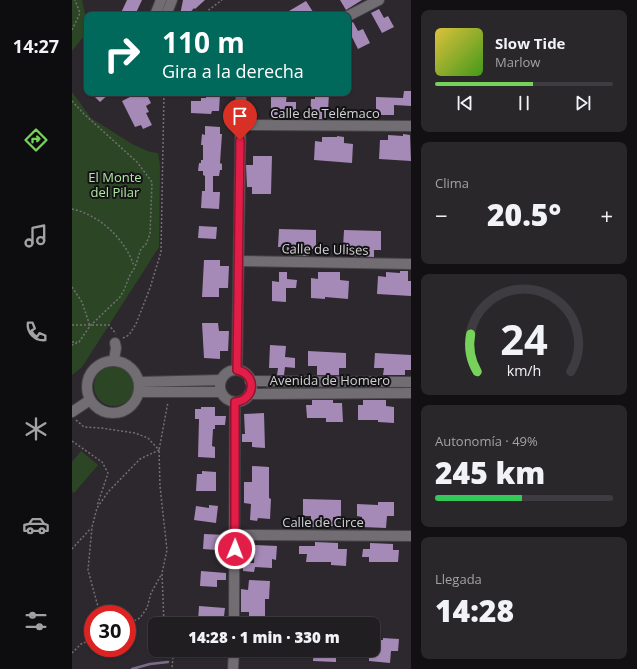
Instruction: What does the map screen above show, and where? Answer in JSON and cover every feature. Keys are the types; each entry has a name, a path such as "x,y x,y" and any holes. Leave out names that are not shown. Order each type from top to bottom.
{"street":[{"path":"156,12 161,0"},
{"path":"167,12 172,0"},
{"path":"351,14 379,0"},
{"path":"237,370 241,96"},
{"name":"Calle de Telémaco","path":"240,125 411,126"},
{"name":"Calle de Ulises","path":"239,261 411,264"},
{"path":"114,360 117,339"},
{"path":"114,360 122,362 136,373 139,387 136,399 132,406 118,413 102,411 90,400 87,392 89,377 93,370 106,361 114,360"},
{"path":"237,370 245,374 251,385 249,394 243,400 235,402 227,399 221,392 220,388 221,380 227,373 237,370"},
{"path":"139,387 221,380"},
{"name":"Avenida de Homero","path":"250,381 411,382"},
{"path":"139,387 221,392"},
{"name":"Avenida de Homero","path":"249,394 411,393"},
{"path":"73,415 90,400"},
{"path":"234,617 235,402"},
{"name":"Calle de Circe","path":"235,534 411,536"},
{"path":"233,669 234,657"}],"path":[{"path":"72,30 80,13 75,0"},
{"path":"206,12 222,0"},
{"path":"72,325 109,325 117,339 129,335 136,324 150,288 161,252 164,96"},
{"path":"72,102 137,162 152,182 150,234 146,244 141,249 135,267 120,297 90,326 79,342 72,345"},
{"path":"72,209 94,217 108,227 132,258 135,267"},
{"path":"72,287 82,302 90,326"},
{"path":"72,342 79,342"},
{"path":"164,617 162,573 167,550 160,486 159,450 169,397"},
{"path":"73,415 84,427 135,433 148,438 159,450"},
{"path":"72,441 102,462 108,473 92,527 88,570 98,605"},
{"path":"97,508 108,492 140,460 159,450"},
{"path":"72,548 92,527"},
{"path":"136,620 140,618 147,608 151,593 162,573"},
{"path":"72,653 84,643"},
{"path":"172,669 173,657"}],"green space":[{"path":"72,0 82,0 85,12 84,36 72,51"},
{"name":"El Monte del Pilar","path":"72,92 91,118 132,144 150,152 158,153 160,165 159,247 82,367 72,375"},
{"path":"118,366 125,369 131,375 134,386 133,394 125,403 118,406 110,406 103,403 95,394 94,382 97,375 106,367"},
{"path":"266,386 411,386 411,389 266,388"},
{"path":"81,451 98,465 74,493 72,491 72,462"}],"building":[{"path":"127,0 142,0 136,12 121,12"},
{"path":"183,0 205,0 191,12 181,12"},
{"path":"340,0 362,0 346,10"},
{"path":"306,1 313,12 290,12 289,11"},
{"path":"379,9 384,18 388,16 394,27 382,33 371,13"},
{"path":"353,22 358,31 363,29 370,43 358,49 351,35 351,23"},
{"path":"404,91 411,91 411,106 394,105 394,115 376,115 376,97 403,98"},
{"path":"94,96 107,96 100,102"},
{"path":"132,96 148,96 151,103 146,106 149,112 146,113 152,125 143,129 141,125 135,127 122,101"},
{"path":"206,96 220,96 219,111 212,111 211,114 191,113 191,101 201,101 201,98 206,98"},
{"path":"271,96 287,96 286,102 296,102 296,112 287,112 287,119 271,119"},
{"path":"315,96 329,96 328,112 322,112 322,119 310,119 311,99 315,99"},
{"path":"205,126 220,127 220,134 222,134 220,163 222,164 222,170 220,170 219,176 213,176 213,192 220,192 219,209 201,208 202,191 205,191 205,176 203,175 203,171 198,171 199,163 203,160 203,145 201,145 202,134 205,135"},
{"path":"403,134 410,135 411,161 379,159 380,140 388,140 388,135 403,136"},
{"path":"322,137 344,137 344,143 353,144 352,163 314,160 315,141 322,142"},
{"path":"253,156 272,156 271,194 252,194 252,187 247,187 246,165 253,165"},
{"path":"199,226 217,227 216,239 198,238"},
{"path":"279,229 316,230 316,249 309,249 309,256 287,255 287,247 278,247"},
{"path":"344,230 381,231 381,250 374,250 374,257 352,256 352,248 343,247"},
{"path":"204,260 220,260 220,266 229,266 228,288 219,288 219,297 202,297"},
{"path":"400,271 408,271 408,281 411,281 411,296 377,294 378,276 386,277 386,272 400,273"},
{"path":"279,272 287,272 287,279 297,280 296,288 286,288 286,302 272,301 272,281 279,282"},
{"path":"318,272 340,272 340,280 349,281 348,299 325,297 325,299 311,298 311,278 318,279"},
{"path":"202,323 218,323 219,331 229,331 228,351 220,351 220,359 204,358"},
{"path":"270,345 286,346 285,357 295,358 295,368 285,367 284,375 277,375 278,368 269,368"},
{"path":"308,351 346,353 346,368 339,368 339,375 317,375 317,366 308,366"},
{"path":"375,353 411,355 411,370 405,370 405,375 383,375 384,368 374,368"},
{"path":"312,400 333,400 333,403 342,403 343,422 326,422 326,418 307,418 306,405 312,405"},
{"path":"363,400 386,400 386,406 394,407 394,423 378,422 378,420 358,420 358,405 363,405"},
{"path":"201,407 215,407 215,416 226,416 225,425 215,425 215,429 213,429 212,446 215,447 215,458 198,457 199,419 195,419 195,409 201,409"},
{"path":"264,413 265,448 252,447 252,442 242,442 242,434 245,434 244,414"},
{"path":"252,466 269,467 269,498 271,499 270,519 258,518 257,521 250,520 251,504 244,503 244,482 252,482"},
{"path":"202,471 216,472 216,491 196,491 197,474 202,474"},
{"path":"303,499 341,500 341,517 333,517 333,526 311,527 311,516 303,516"},
{"path":"378,502 394,502 394,516 387,516 386,528 362,527 362,517 357,516 357,504 378,505"},
{"path":"209,505 218,506 216,523 194,520 196,506 209,508"},
{"path":"204,534 226,535 225,543 217,542 217,550 203,549"},
{"path":"315,542 338,543 338,549 347,549 346,566 331,565 331,562 306,562 307,554 299,554 299,546 315,546"},
{"path":"370,543 393,544 393,550 399,550 398,562 369,562 369,557 362,557 363,549 370,549"},
{"path":"255,545 277,546 276,560 272,559 272,568 255,567 254,572 243,571 243,563 254,563"},
{"path":"201,571 226,573 226,580 217,580 217,587 200,586"},
{"path":"249,580 270,581 269,599 265,599 265,617 249,617 249,612 241,612 241,589 248,590"},
{"path":"199,606 225,608 224,616 198,617"},
{"path":"383,638 399,639 398,651 391,651 390,663 369,661 369,657 380,657 380,640 383,640"},
{"path":"313,657 336,657 336,662 313,661"}],"waterway":[{"path":"132,669 150,664 168,662"}],"route":[{"path":"235,549 235,402 243,400 247,397 251,390 248,377 241,371 237,370 240,140"}]}
